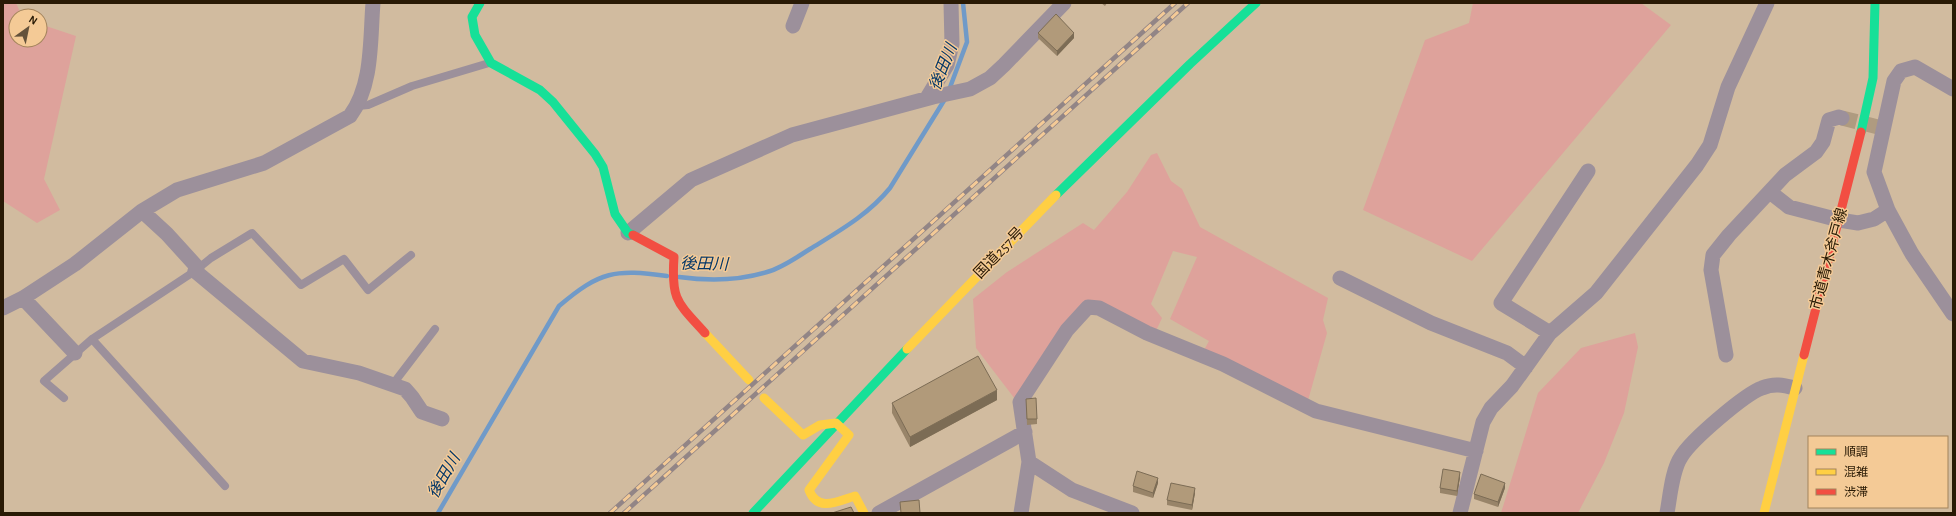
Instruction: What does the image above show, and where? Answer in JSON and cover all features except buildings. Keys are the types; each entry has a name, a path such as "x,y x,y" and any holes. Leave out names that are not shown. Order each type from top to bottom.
{"main road":[{"path":"480,3 472,17 475,35 491,63 540,90 553,102 573,126 603,167 615,214 628,233 674,257 673,287 674,295 680,306 749,380"},
{"name":"国道257号","path":"752,513 1021,230 1172,79 1256,3"},
{"name":"市道青木斧戸線","path":"1764,513 1795,388 1840,220 1873,78 1875,3"},
{"path":"764,398 803,435 820,425 836,423 849,435 812,483 809,490 810,497 815,502 823,505 855,496 864,513"}],"street":[{"path":"3,308 23,298 75,264 142,211 177,190 264,163 350,116 358,106 366,78 373,3"},
{"path":"793,26 802,3"},
{"path":"930,98 947,65 952,44 951,3"},
{"path":"628,233 691,180 792,135 930,98 970,89 990,78 1064,3"},
{"path":"1460,513 1486,415 1512,386 1550,333 1596,293 1697,165 1710,145 1728,87 1767,3"},
{"path":"1953,89 1915,67 1901,71 1894,81 1881,128 1874,172 1888,210 1912,254 1953,314"},
{"path":"1726,354 1711,270 1713,255 1729,235 1785,175 1816,152 1823,142 1829,120 1839,117 1842,118"},
{"path":"1550,333 1501,303 1588,171"},
{"path":"1770,192 1789,207 1840,220 1858,222 1874,219 1888,210"},
{"path":"142,211 167,234 196,269 303,361 359,373 405,389 422,412 442,419"},
{"path":"1340,278 1431,323 1506,353 1526,368"},
{"path":"23,298 75,353"},
{"path":"1021,513 1029,462 1020,402 1067,330 1084,309 1094,306 1147,333 1257,380 1316,411 1476,451"},
{"path":"1667,513 1680,458 1691,444 1710,426 1761,388 1779,384 1795,388"},
{"path":"879,513 1025,432"},
{"path":"1029,462 1072,490 1132,513"}],"lane":[{"path":"358,106 368,105 412,86 491,63"},
{"path":"64,398 44,381 75,353 92,339 252,233 301,285 344,259 368,290 411,255"},
{"path":"392,384 435,329"},
{"path":"92,339 225,486"}],"shaded area":[{"path":"3,3 16,3 18,8 8,8 8,48 48,48 48,27 76,36 44,179 60,210 37,223 3,201"},
{"path":"1473,3 1641,3 1671,25 1472,261 1363,210 1425,40 1469,23"},
{"path":"1157,153 1171,181 1182,189 1200,227 1328,298 1323,320 1327,333 1307,404 1203,352 1209,341 1170,319 1197,257 1173,251 1151,304 1162,318 1155,333 1085,302 1018,403 976,348 973,299 1007,272 1083,223 1094,230 1127,192 1151,155"},
{"path":"1635,333 1638,347 1624,413 1604,463 1578,513 1501,513 1538,393 1581,348"}],"waterway":[{"name":"後田川","path":"949,90 967,42 963,3"},
{"name":"後田川","path":"679,277 734,279 767,272 789,262 842,229 863,214 890,188 945,99"},
{"name":"後田川","path":"438,513 559,306 573,294 597,279 609,275 634,273 667,276"}],"tunnel":[{"path":"1842,118 1878,127"}],"railway":[{"path":"610,513 1175,3"},
{"path":"624,513 1188,3"}],"traffic: fast":[{"path":"480,3 472,17 475,35 491,63 540,90 553,102 595,154 603,167 615,214 628,233 633,235"},
{"path":"1056,195 1190,64 1256,3"},
{"path":"1861,132 1873,78 1875,3"},
{"path":"753,513 907,349"}],"traffic: slow":[{"path":"907,349 1056,195"},
{"path":"705,333 749,380"},
{"path":"1764,513 1804,355"},
{"path":"764,398 803,435 820,425 836,423 849,435 809,490 813,497 818,501 829,504 855,496 864,513"}],"traffic: jam":[{"path":"1804,355 1861,132"},
{"path":"633,235 674,257 674,283 678,300 682,307 705,333"}]}
